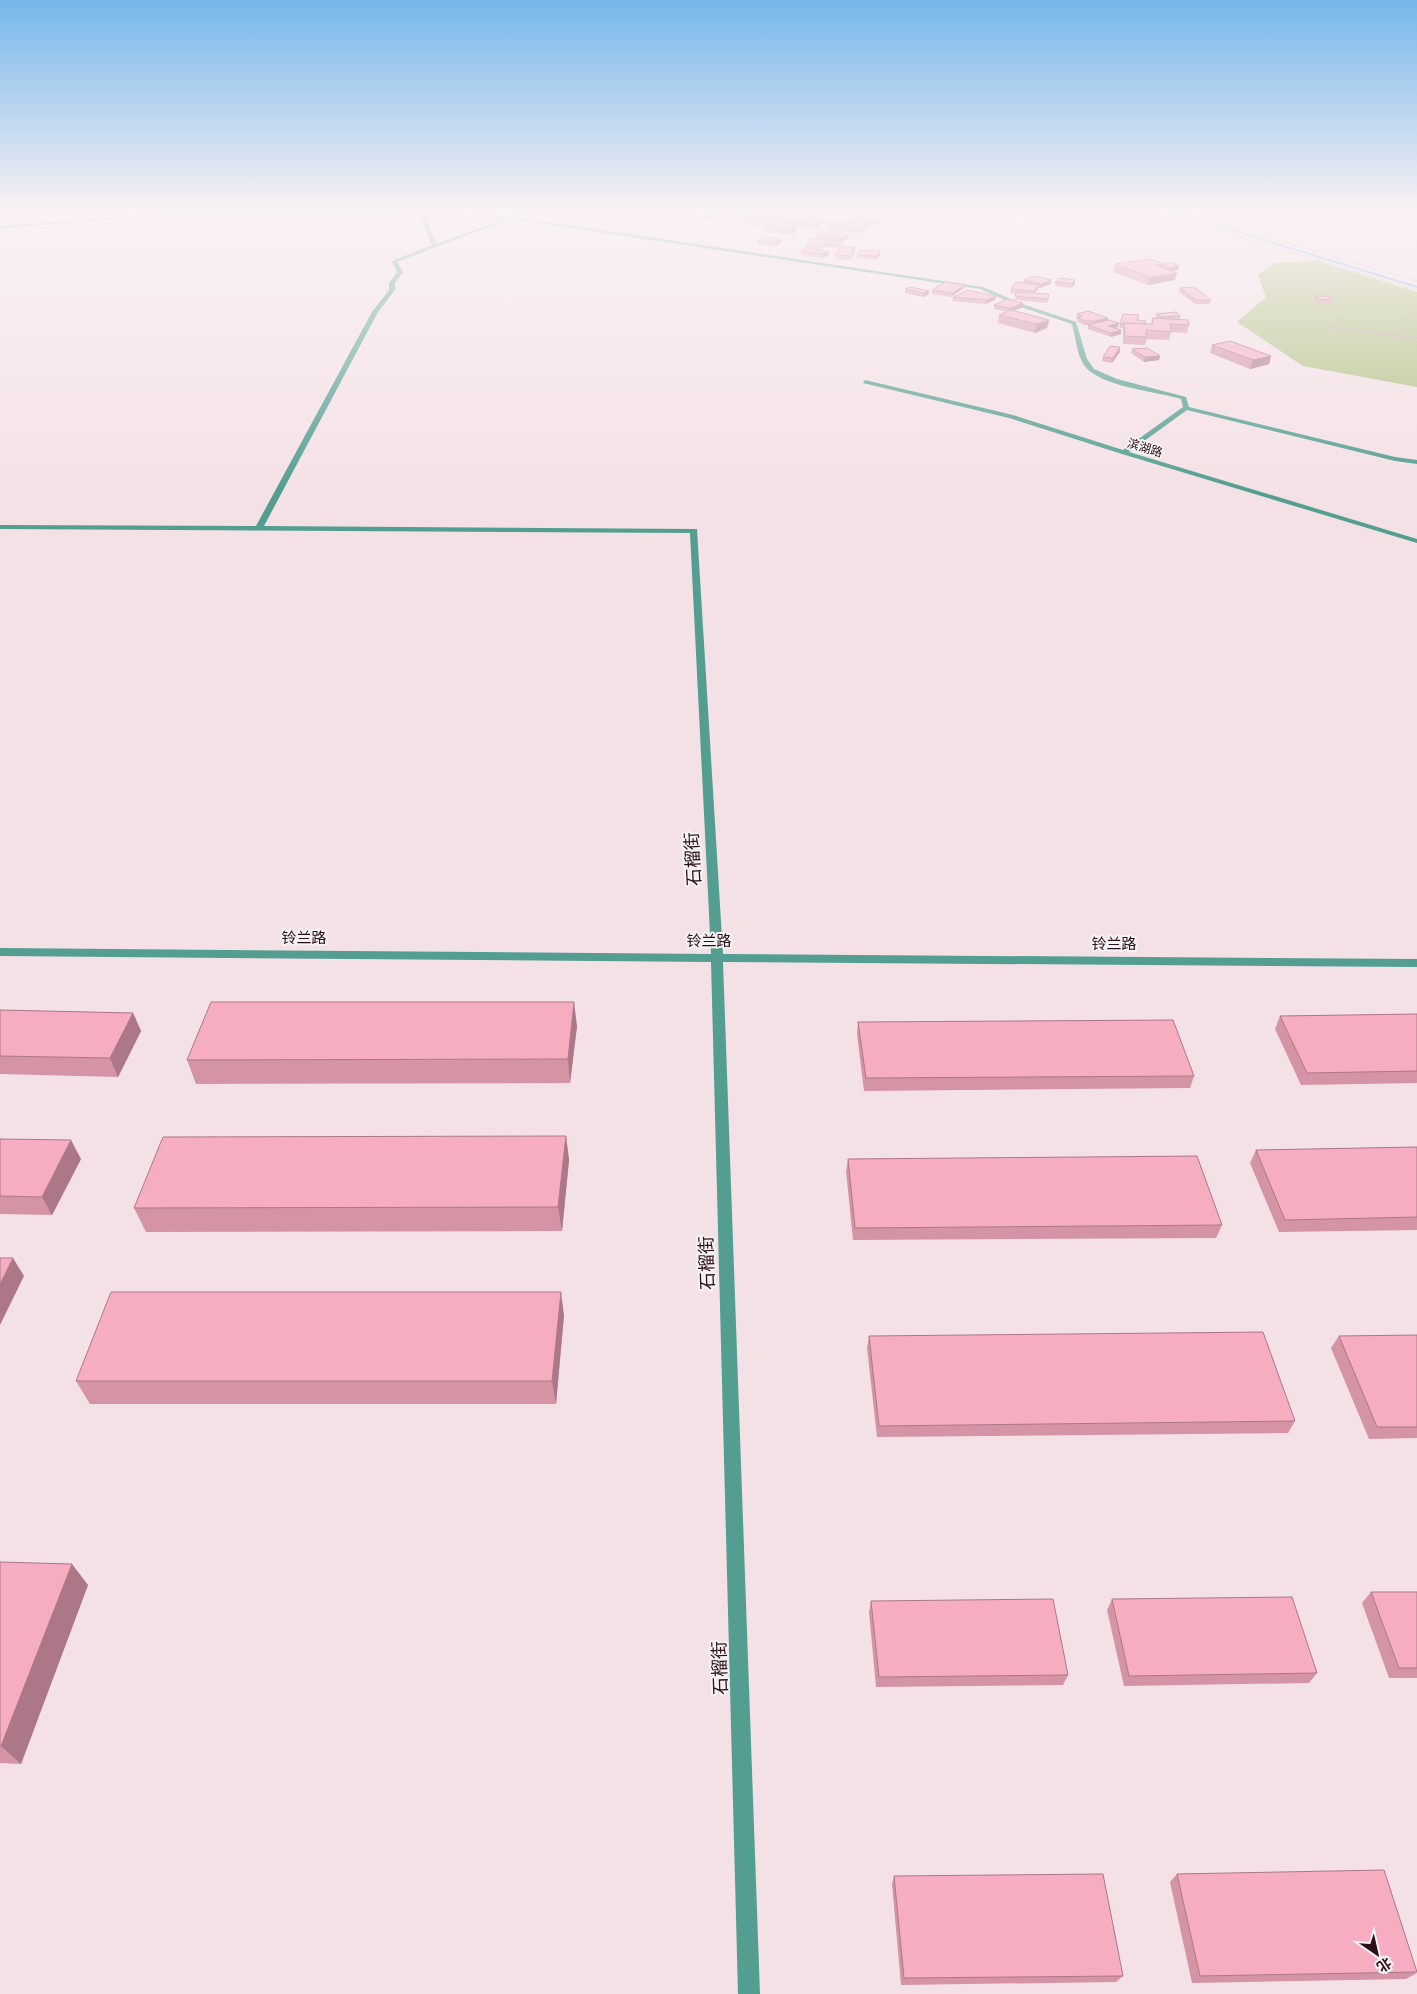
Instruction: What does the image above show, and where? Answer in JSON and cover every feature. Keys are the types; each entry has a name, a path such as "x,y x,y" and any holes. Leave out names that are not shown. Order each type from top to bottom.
{"street":[{"path":"0,527 258,528 375,312 381,304"},
{"path":"1018,304 1074,323 1085,363 1091,371 1107,379 1168,391 1184,398 1186,408"},
{"name":"滨湖路","path":"865,382 1011,416 1124,453 1417,541"},
{"path":"1124,453 1186,408 1396,459 1417,462"},
{"name":"石榴街","path":"258,528 694,531 717,958 749,1994"},
{"name":"铃兰路","path":"0,952 1417,963"}],"path":[{"path":"1417,317 1366,324 1341,319 1319,323 1340,329 1417,338"}],"green space":[{"path":"1258,304 1417,304 1417,387 1303,366 1237,322"}],"building":[{"path":"996,304 1020,304 1010,308 994,305"},
{"path":"1011,310 1049,320 1036,324 999,315"},
{"path":"1088,311 1108,318 1086,321 1078,318 1082,316 1077,314"},
{"path":"1176,312 1180,316 1161,317 1156,314"},
{"path":"1123,314 1139,315 1137,320 1146,321 1145,324 1120,324"},
{"path":"1152,318 1188,320 1189,325 1170,324 1171,332 1146,330 1147,337 1125,336 1124,323 1153,324"},
{"path":"1109,320 1119,323 1108,326 1121,330 1111,333 1088,325"},
{"path":"1230,341 1271,356 1253,360 1212,345"},
{"path":"1110,346 1120,347 1113,358 1103,357"},
{"path":"1147,348 1160,356 1145,357 1132,349"},
{"path":"211,1002 574,1002 568,1059 187,1060"},
{"path":"0,1010 133,1013 110,1058 0,1056"},
{"path":"1417,1014 1417,1071 1307,1073 1280,1016"},
{"path":"1173,1020 1194,1076 866,1078 858,1022"},
{"path":"566,1136 558,1207 134,1208 163,1137"},
{"path":"0,1139 71,1140 42,1197 0,1196"},
{"path":"1417,1147 1417,1217 1285,1220 1256,1150"},
{"path":"1197,1156 1222,1225 855,1228 848,1159"},
{"path":"0,1258 13,1258 0,1284"},
{"path":"111,1292 561,1292 552,1381 76,1381"},
{"path":"1263,1332 1295,1421 879,1426 869,1336"},
{"path":"1417,1335 1417,1427 1377,1427 1339,1336"},
{"path":"0,1562 72,1564 1,1746 0,1746"},
{"path":"1371,1592 1417,1592 1417,1668 1399,1668"},
{"path":"1292,1597 1317,1673 1129,1676 1112,1599"},
{"path":"1053,1599 1068,1675 879,1677 871,1601"},
{"path":"1384,1870 1417,1972 1200,1976 1177,1874"},
{"path":"1103,1874 1123,1976 904,1978 894,1876"}]}
